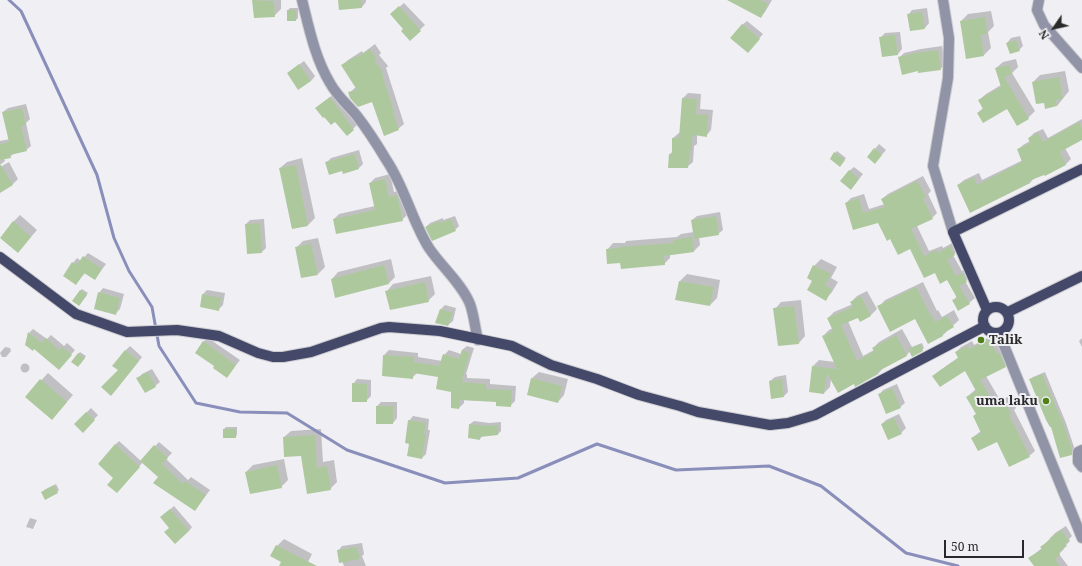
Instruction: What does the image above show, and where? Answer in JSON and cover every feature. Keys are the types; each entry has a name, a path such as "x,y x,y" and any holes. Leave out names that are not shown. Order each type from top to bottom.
{"main road":[{"path":"987,310 953,232 1082,169"},
{"path":"0,257 76,314 127,332 177,330 219,336 258,353 278,357 311,352 381,328 440,331 512,346 552,365 698,412 770,426 788,423 814,415 985,326"},
{"path":"1008,312 1082,276"},
{"path":"1000,307 1008,312 1010,323 1004,331 999,333 990,332 985,326 983,318 987,310 1000,307"}],"street":[{"path":"302,0 322,68 339,97 357,116 388,162 405,195 416,225 429,249 456,282 470,304 478,340"},
{"path":"943,0 949,38 948,78 933,166 953,232"},
{"path":"1039,0 1037,10 1044,25 1082,68"},
{"path":"999,333 1082,538"},
{"path":"1082,450 1078,452 1078,462 1082,467"}],"building":[{"path":"252,0 274,1 275,17 254,18"},
{"path":"338,0 361,0 362,8 339,10"},
{"path":"727,0 760,0 768,4 761,18"},
{"path":"399,6 421,31 410,41 401,31 403,29 390,14"},
{"path":"287,10 296,10 296,21 287,21"},
{"path":"922,12 925,29 910,31 907,14"},
{"path":"985,17 987,34 981,35 984,56 966,59 960,21"},
{"path":"742,24 760,39 748,53 730,38"},
{"path":"895,35 898,55 882,57 879,37"},
{"path":"1016,40 1020,51 1010,54 1006,43"},
{"path":"370,49 377,59 374,60 383,72 382,74 399,130 384,136 372,102 358,107 350,98 348,92 357,90 341,65"},
{"path":"938,50 941,70 918,73 918,71 902,75 898,57"},
{"path":"299,64 311,81 298,90 287,73"},
{"path":"1009,65 1012,74 1004,77 1029,119 1017,126 1007,109 983,123 977,113 983,109 978,100 1001,87 995,68"},
{"path":"1059,77 1063,99 1056,100 1057,106 1045,109 1044,103 1036,104 1032,82"},
{"path":"330,97 354,130 347,136 335,122 331,125 315,108"},
{"path":"682,98 697,99 696,114 708,115 707,137 694,135 694,137 692,137 692,151 690,150 688,168 668,168 669,154 672,154 672,138 679,138"},
{"path":"22,108 26,125 21,126 27,151 10,155 11,158 0,160 0,144 9,142 2,112"},
{"path":"1079,122 1082,128 1082,140 1060,152 1066,165 1045,176 1044,175 1029,181 1030,183 970,213 957,185 974,177 977,185 1022,162 1017,149 1030,143 1028,138 1038,133 1043,142"},
{"path":"874,148 882,155 875,164 867,157"},
{"path":"834,152 845,160 840,167 830,159"},
{"path":"355,154 359,169 343,174 342,171 329,175 325,162"},
{"path":"0,164 13,185 0,193"},
{"path":"296,165 308,226 292,229 279,168"},
{"path":"849,170 859,179 851,190 840,181"},
{"path":"385,179 389,197 397,195 403,221 336,234 333,219 375,210 369,183"},
{"path":"917,181 926,197 923,199 933,219 911,229 924,256 936,250 938,253 950,246 955,255 947,260 956,276 962,273 967,282 959,286 970,304 958,311 952,300 957,298 947,280 940,284 935,273 924,278 910,249 898,255 890,239 887,241 878,223 853,230 845,203 859,198 863,213 885,207 881,199"},
{"path":"716,216 719,235 694,239 691,220"},
{"path":"451,219 456,231 432,241 425,227 439,221 440,223"},
{"path":"13,221 31,237 18,253 0,238"},
{"path":"260,223 262,253 247,254 245,224"},
{"path":"692,237 694,252 664,256 665,265 621,269 620,263 607,264 606,249 674,243 673,240"},
{"path":"311,244 318,275 301,278 295,247"},
{"path":"83,256 102,269 95,280 84,273 76,285 63,276 72,262 77,265"},
{"path":"384,265 389,284 335,298 331,279"},
{"path":"813,265 831,274 825,285 832,289 826,301 807,290 812,281 807,278"},
{"path":"679,281 714,287 710,306 675,300"},
{"path":"425,282 429,302 390,310 385,291"},
{"path":"916,287 935,322 947,316 954,327 942,334 943,336 928,344 915,319 890,332 877,306"},
{"path":"80,290 87,295 79,306 72,301"},
{"path":"98,292 120,298 116,315 94,309"},
{"path":"202,294 221,298 219,311 200,307"},
{"path":"861,296 871,316 860,322 858,318 841,325 857,361 874,351 872,348 896,335 907,356 877,372 878,374 855,387 854,384 838,393 827,373 824,394 809,392 812,366 837,369 822,336 833,331 827,318 853,307 850,302"},
{"path":"794,306 799,344 778,346 773,308"},
{"path":"440,309 453,313 448,326 435,323"},
{"path":"28,332 42,343 46,338 59,350 62,347 72,355 59,370 34,349 33,351 25,345"},
{"path":"989,339 997,354 1000,352 1006,367 980,380 995,405 1004,400 1011,414 1009,415 1030,457 1009,467 997,442 978,451 971,438 981,433 973,416 976,414 966,397 976,391 965,371 940,387 932,376 958,358 955,352 967,346 969,349"},
{"path":"203,341 236,365 227,378 213,368 214,366 195,353"},
{"path":"920,344 923,351 912,357 908,349"},
{"path":"125,350 139,361 111,396 101,387 118,370 112,366"},
{"path":"462,350 470,353 462,382 486,384 486,389 512,390 511,407 496,406 496,402 460,400 459,409 451,408 451,392 436,389 438,377 413,373 413,379 382,376 383,355 414,357 414,362 439,366 443,354 459,359"},
{"path":"78,353 85,358 78,367 71,362"},
{"path":"148,372 156,387 145,393 136,378"},
{"path":"1042,374 1064,425 1072,450 1072,455 1060,458 1051,427 1046,420 1029,379"},
{"path":"531,378 562,386 558,403 527,395"},
{"path":"40,379 67,402 52,420 25,397"},
{"path":"782,379 784,397 771,399 769,381"},
{"path":"352,383 367,384 367,402 352,402"},
{"path":"892,388 901,408 886,414 878,394"},
{"path":"376,406 393,406 393,424 376,424"},
{"path":"86,412 95,420 83,433 74,424"},
{"path":"894,418 902,434 888,440 881,424"},
{"path":"408,420 426,423 424,434 426,434 422,459 407,456 409,444 405,443"},
{"path":"469,424 485,426 498,425 498,435 480,437 480,440 468,438"},
{"path":"223,429 236,429 236,438 223,438"},
{"path":"315,435 317,468 327,466 331,490 307,494 301,456 284,457 283,437"},
{"path":"115,444 140,467 117,493 107,485 113,478 98,464"},
{"path":"154,445 168,458 162,464 183,484 185,481 206,495 195,511 153,483 158,477 140,461"},
{"path":"277,465 282,488 250,494 245,472"},
{"path":"54,485 58,493 45,500 41,492"},
{"path":"170,509 189,531 175,544 164,532 169,528 160,517"},
{"path":"1061,530 1069,541 1065,544 1067,546 1059,552 1060,555 1055,559 1060,566 1034,566 1028,558 1042,549 1040,547"},
{"path":"276,545 317,566 279,566 281,562 270,556"},
{"path":"357,547 360,559 339,563 337,550"}],"waterway":[{"path":"9,0 21,11 97,175 114,238 129,271 152,307 159,346 196,403 240,412 287,413 347,450 445,483 518,478 597,444 676,470 769,466 821,486 906,553 958,566"}],"place":[{"name":"Talik","path":"981,340"},
{"name":"uma laku","path":"1046,401"}]}
